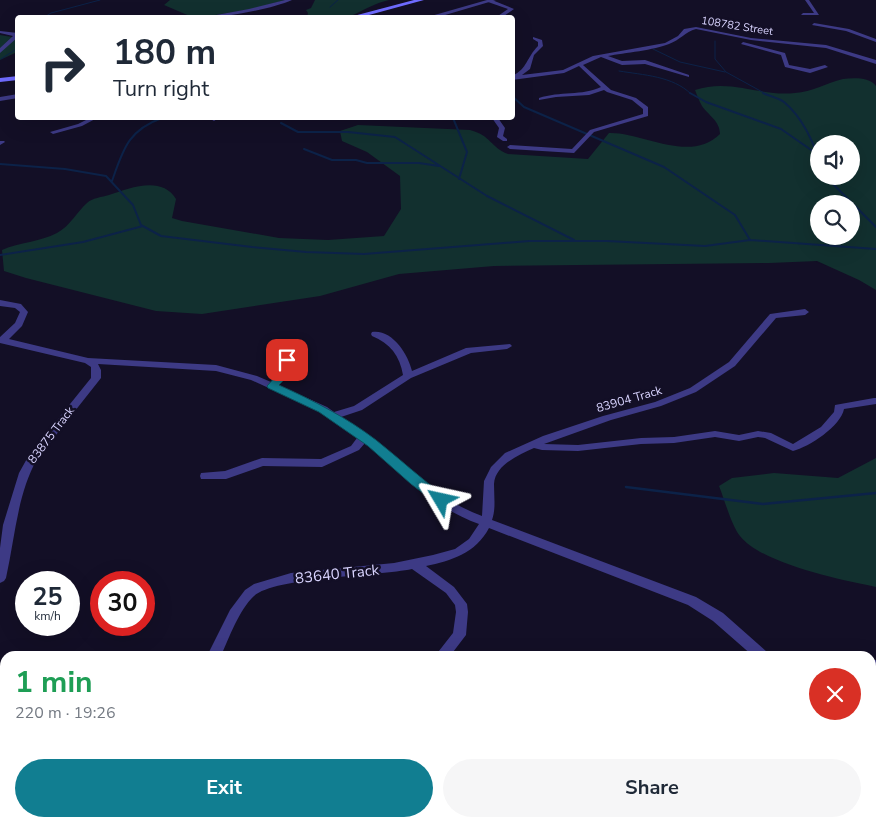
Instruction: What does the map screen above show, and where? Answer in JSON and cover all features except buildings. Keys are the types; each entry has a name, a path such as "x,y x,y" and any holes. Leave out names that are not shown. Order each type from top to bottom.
{"main road":[{"path":"362,15 421,0"},
{"path":"0,80 15,78"}],"street":[{"path":"220,15 290,0"},
{"path":"438,15 491,0 512,9 502,15"},
{"path":"803,14 818,14 807,0"},
{"path":"814,24 849,30 876,41"},
{"path":"701,29 781,53 785,56 785,65 787,66 810,71 825,67"},
{"name":"108782 Street","path":"515,78 558,72 601,56 666,44 680,37 686,30 701,29 751,39 826,47 876,61"},
{"path":"0,32 15,35"},
{"path":"0,51 15,37"},
{"path":"515,77 528,68 532,56 540,46 540,41 536,38"},
{"path":"601,56 622,64 645,62 687,76"},
{"path":"510,147 574,151 592,131 643,116 647,113 646,108 638,100 610,92 579,64"},
{"path":"540,99 550,96 592,94 604,88"},
{"path":"0,100 15,97"},
{"path":"53,132 80,125 90,120"},
{"path":"498,120 502,128 500,137 505,140"},
{"path":"0,303 18,306 24,312 19,324 1,340"},
{"name":"83904 Track","path":"485,523 489,513 491,476 509,454 588,424 666,401 693,390 732,364 773,316 805,312"},
{"path":"375,334 388,339 396,347 406,362 408,376"},
{"path":"1,340 88,361 216,368 239,373 272,386 323,409 363,437 415,481 441,500 485,523 546,544 692,601 718,617 757,651"},
{"path":"333,416 358,408 408,376 473,348 508,346"},
{"path":"272,386 282,376 287,360 286,348"},
{"name":"83875 Track","path":"0,578 6,555 9,525 24,473 34,457 96,378 98,373 96,367 88,361"},
{"path":"532,444 542,447 578,448 640,441 674,440 715,434 739,438 758,434 767,435 793,448 825,429 839,412 839,407 874,401"},
{"path":"205,476 226,475 262,462 322,463 355,448 360,444 363,437"},
{"name":"83640 Track","path":"216,651 234,614 249,594 258,587 291,578 364,572 414,564 460,552 473,542 485,523"},
{"path":"414,564 450,590 461,604 462,612 459,635 447,651"}],"green space":[{"path":"170,0 285,0 252,9 215,15 187,15 164,5"},
{"path":"315,0 389,0 353,15 308,15 306,10 311,8"},
{"path":"0,35 15,38 15,53 0,60"},
{"path":"843,79 861,79 869,81 876,86 876,290 817,261 494,266 399,274 320,296 202,314 156,311 4,271 2,250 57,233 66,227 83,207 92,200 145,185 162,187 170,192 176,199 172,218 182,221 279,238 328,240 384,236 401,209 400,176 367,152 342,141 340,131 358,125 470,130 483,135 508,154 588,159 609,133 681,147 708,143 720,134 719,129 716,122 702,106 695,90 721,86 782,94 807,91"},
{"path":"876,458 876,587 784,563 751,546 737,532 719,486 732,478 774,473 838,478"}],"waterway":[{"path":"48,15 100,0"},
{"path":"330,7 338,0"},
{"path":"715,41 715,59 726,72 766,94"},
{"path":"653,49 680,62 725,72"},
{"path":"1,59 15,50"},
{"path":"619,71 667,80 676,83 691,94"},
{"path":"690,93 706,102 781,129 810,149"},
{"path":"763,93 782,101 790,108 810,137"},
{"path":"515,99 524,107 664,167 735,215 750,240"},
{"path":"112,181 128,142 141,129 158,120"},
{"path":"454,120 467,152 459,178"},
{"path":"281,123 298,132 348,132 395,137 459,178"},
{"path":"304,149 332,160 356,160 367,163 419,163 439,166"},
{"path":"0,164 65,169 106,176 133,205 143,226"},
{"path":"459,178 487,196 574,240"},
{"path":"834,185 876,227"},
{"path":"0,255 83,242 143,226"},
{"path":"143,226 161,236 306,252 364,254 529,241 607,241 705,246 750,240"},
{"path":"750,240 876,249"},
{"path":"626,487 763,504 876,493"}],"route":[{"path":"287,360 282,376 272,386 323,409 344,423 372,443 415,481 441,500"}]}
